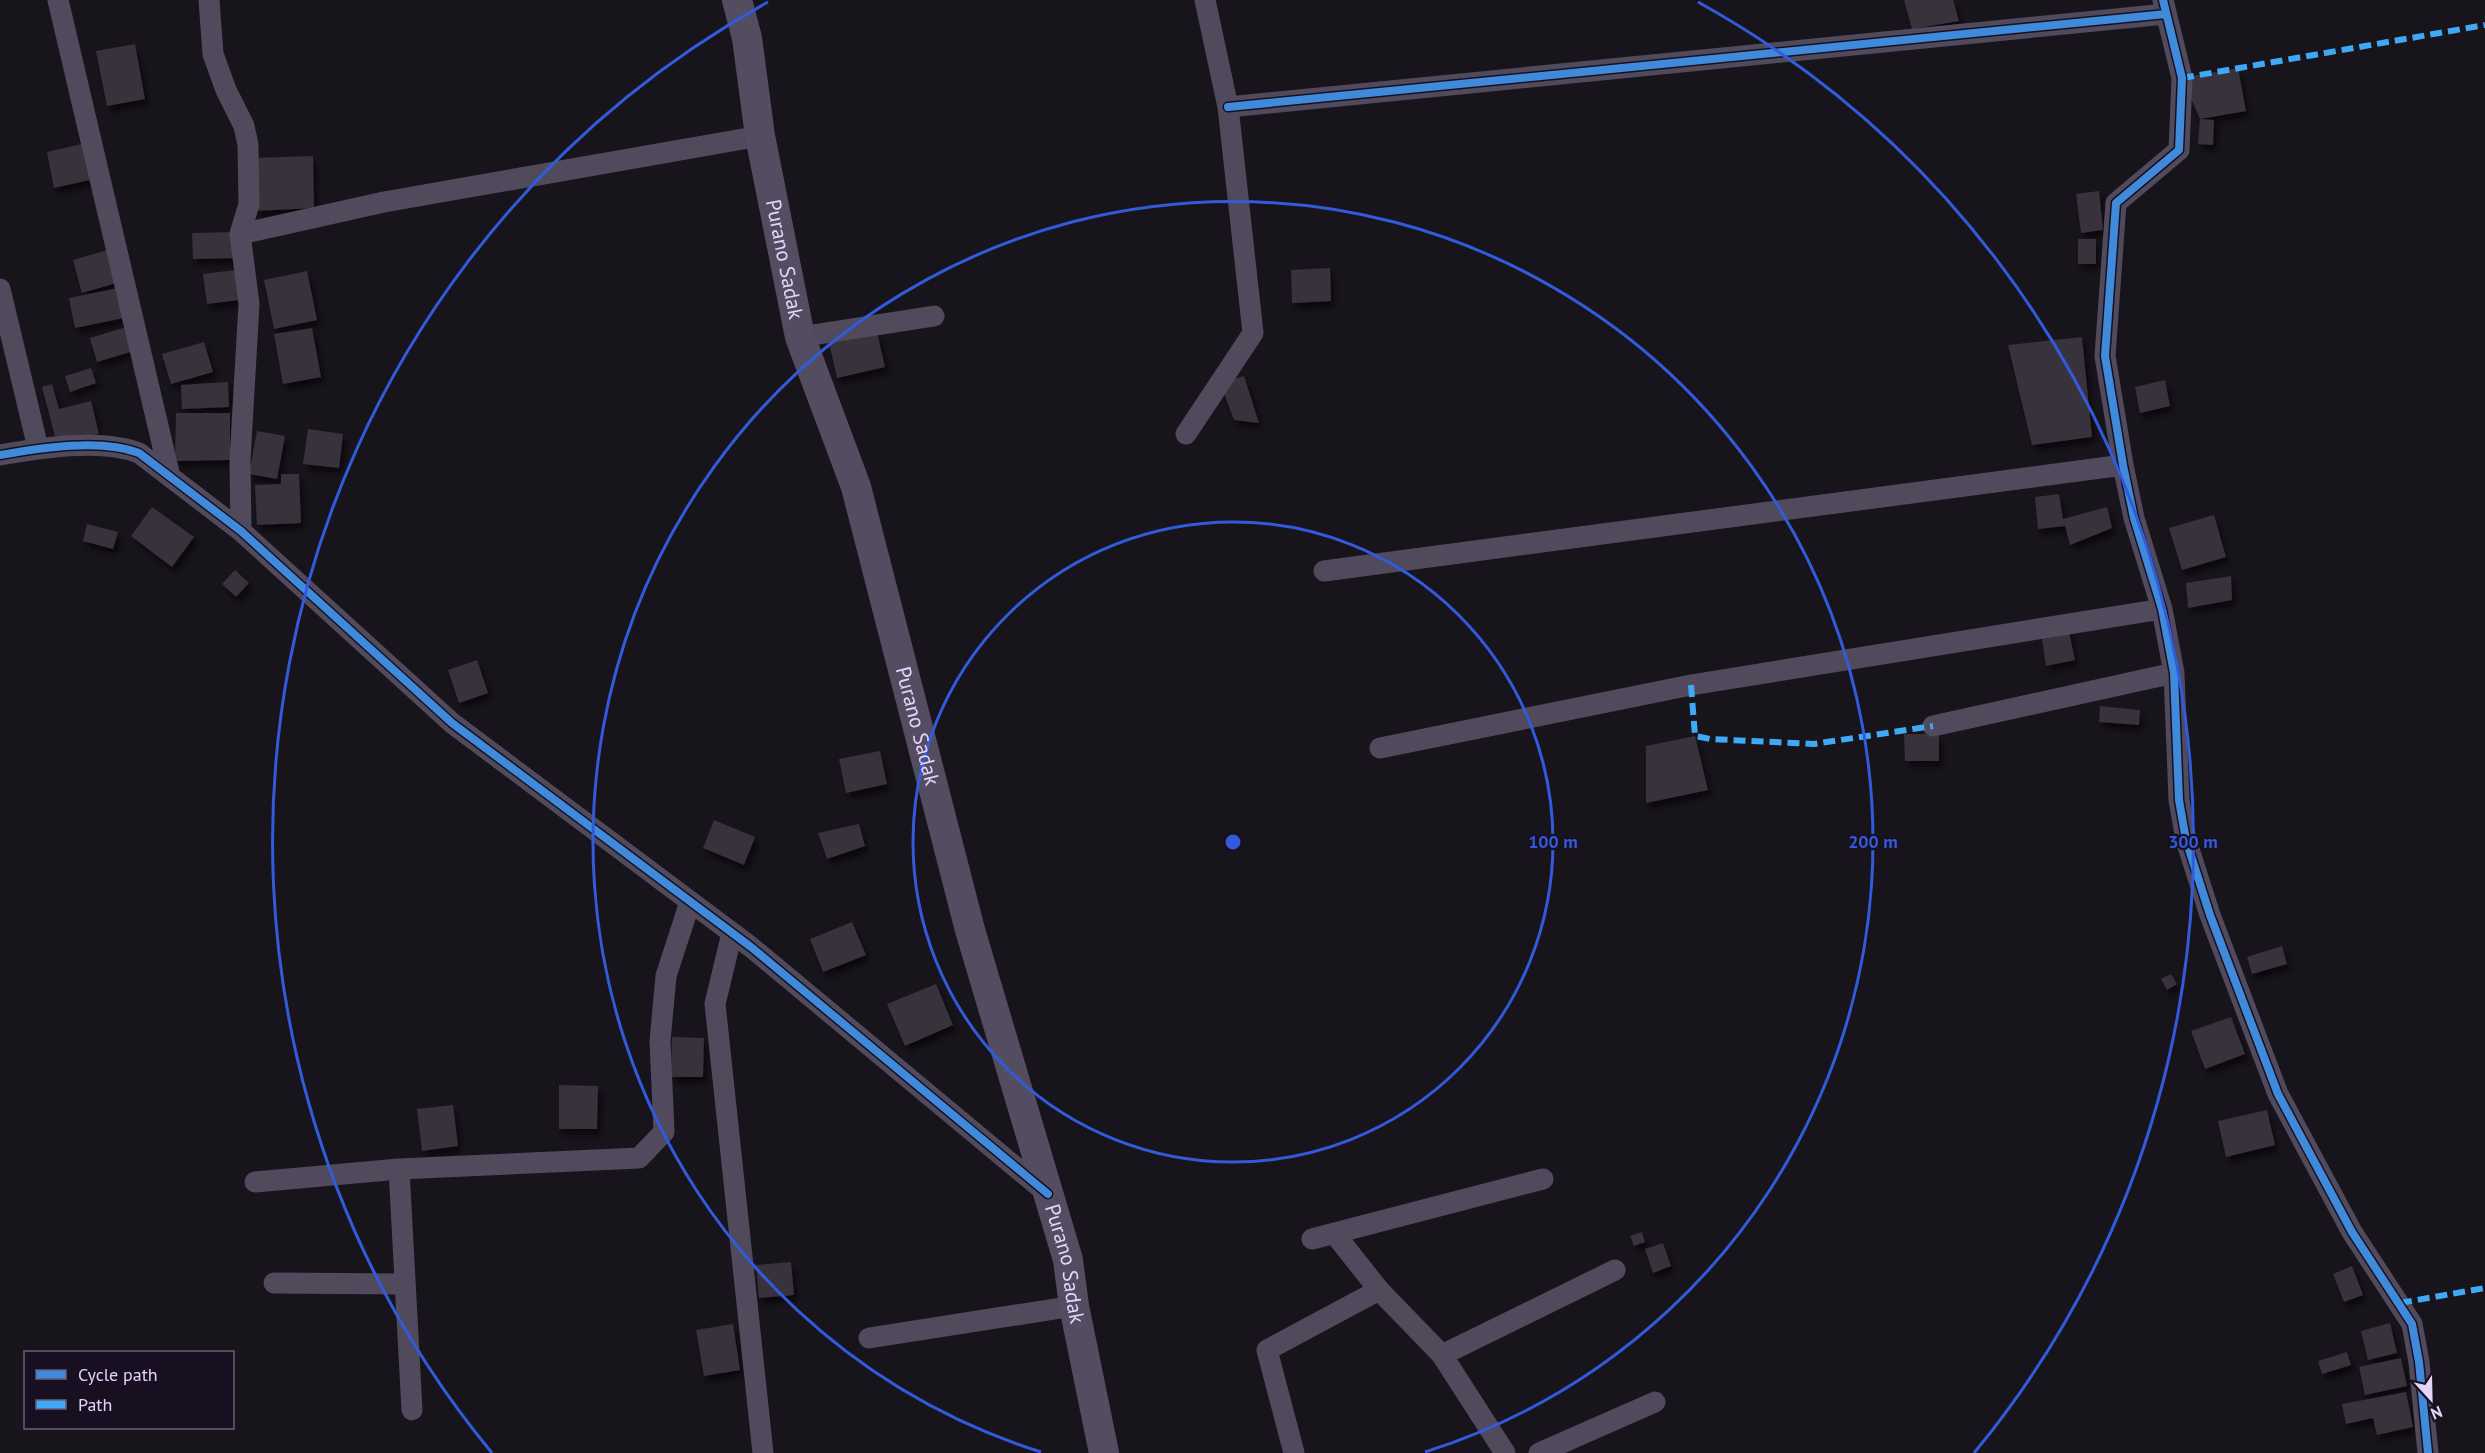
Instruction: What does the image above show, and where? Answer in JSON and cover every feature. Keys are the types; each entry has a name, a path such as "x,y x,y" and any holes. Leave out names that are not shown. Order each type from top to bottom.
{"main road":[{"name":"Purano Sadak","path":"737,0 747,38 760,136 800,337 856,487 970,930 1068,1260 1074,1306 1104,1453"}],"street":[{"path":"58,0 170,477"},
{"path":"209,0 213,54 226,90 244,126 248,145 249,204 240,234 249,304 240,460 241,531"},
{"path":"1186,435 1253,333 1228,107 1205,0"},
{"path":"1228,107 2165,7 2182,78 2179,150 2116,203 2105,356 2134,519 2162,609 2174,673 2179,800 2186,840 2210,915 2278,1094 2352,1232 2412,1324 2420,1362 2428,1453"},
{"path":"240,234 384,202 760,136"},
{"path":"0,288 38,448"},
{"path":"800,337 934,316"},
{"path":"0,455 38,448 125,447 140,453 241,531 452,723 732,933 1048,1194"},
{"path":"1324,571 2123,465"},
{"path":"1380,748 1691,685 2162,609"},
{"path":"1933,726 2174,673"},
{"path":"255,1182 399,1169 639,1158 664,1132 660,1041 666,976 690,902"},
{"path":"732,933 715,1004 763,1453"},
{"path":"399,1169 412,1410"},
{"path":"1312,1239 1543,1179"},
{"path":"1334,1233 1379,1290 1442,1355 1505,1453"},
{"path":"1442,1355 1615,1270"},
{"path":"274,1283 405,1284"},
{"path":"1294,1453 1267,1350 1379,1290"},
{"path":"869,1338 1074,1306"},
{"path":"1539,1453 1655,1402"}],"building":[{"path":"1904,0 1953,0 1959,21 1912,29"},
{"path":"135,44 145,99 107,106 96,51"},
{"path":"2238,68 2246,111 2200,119 2182,78"},
{"path":"2200,119 2214,120 2213,145 2198,144"},
{"path":"82,144 90,180 54,188 47,152"},
{"path":"313,156 314,208 255,211 253,158"},
{"path":"2099,191 2103,230 2081,233 2076,194"},
{"path":"237,232 238,258 193,259 192,233"},
{"path":"2078,239 2096,239 2096,264 2078,264"},
{"path":"111,249 120,282 82,293 73,260"},
{"path":"1330,268 1331,301 1292,303 1291,270"},
{"path":"236,270 239,300 207,304 203,274"},
{"path":"307,271 317,320 274,329 264,280"},
{"path":"118,288 124,318 75,328 69,298"},
{"path":"130,326 137,350 97,362 90,338"},
{"path":"312,328 321,377 283,384 274,334"},
{"path":"877,332 885,367 837,378 829,343"},
{"path":"2082,337 2092,437 2032,445 2008,345"},
{"path":"204,342 213,372 171,384 162,354"},
{"path":"91,368 96,383 70,392 65,376"},
{"path":"1244,376 1259,423 1234,420 1220,383"},
{"path":"2165,380 2170,406 2140,413 2135,387"},
{"path":"228,382 229,407 182,409 181,385"},
{"path":"52,384 59,409 91,401 99,434 57,444 42,387"},
{"path":"176,413 230,413 230,460 175,461"},
{"path":"308,429 343,434 339,468 303,464"},
{"path":"257,431 285,436 277,479 249,474"},
{"path":"281,474 299,474 301,523 257,525 255,485 281,484"},
{"path":"2059,494 2063,519 2107,507 2112,528 2070,545 2065,526 2038,529 2035,497"},
{"path":"152,507 194,537 172,567 131,536"},
{"path":"2214,515 2226,557 2182,570 2169,528"},
{"path":"87,524 118,532 113,549 83,541"},
{"path":"235,570 249,583 236,597 222,584"},
{"path":"2231,576 2232,600 2188,608 2186,583"},
{"path":"2068,627 2075,660 2046,666 2041,632"},
{"path":"477,660 488,693 459,703 448,670"},
{"path":"2100,706 2140,710 2139,725 2099,722"},
{"path":"1904,734 1939,734 1939,761 1905,761"},
{"path":"1695,736 1708,790 1646,803 1646,746"},
{"path":"880,751 887,784 846,793 839,759"},
{"path":"714,820 755,837 744,865 703,848"},
{"path":"859,824 865,846 827,859 818,833"},
{"path":"852,922 866,955 823,972 810,939"},
{"path":"2282,946 2287,964 2252,974 2247,957"},
{"path":"2171,974 2177,984 2167,990 2161,979"},
{"path":"936,984 953,1025 905,1046 887,1004"},
{"path":"2231,1017 2245,1054 2205,1069 2191,1031"},
{"path":"672,1037 704,1038 703,1077 671,1077"},
{"path":"559,1085 598,1086 597,1129 559,1129"},
{"path":"453,1105 458,1146 422,1151 417,1109"},
{"path":"2267,1110 2275,1145 2226,1157 2218,1121"},
{"path":"1642,1232 1645,1242 1634,1246 1630,1236"},
{"path":"1663,1243 1671,1266 1653,1273 1645,1249"},
{"path":"791,1262 794,1295 759,1298 756,1265"},
{"path":"2352,1266 2363,1295 2344,1302 2333,1274"},
{"path":"2390,1323 2397,1353 2368,1360 2361,1331"},
{"path":"733,1324 740,1370 704,1376 696,1330"},
{"path":"2347,1352 2351,1365 2322,1374 2318,1361"},
{"path":"2401,1358 2407,1386 2365,1395 2359,1367"},
{"path":"2406,1392 2413,1427 2377,1435 2373,1418 2346,1424 2342,1404"}],"marked path":[{"path":"2182,78 2485,25"},
{"path":"1691,685 1695,736 1710,739 1814,744 1933,726"},
{"path":"2400,1303 2485,1288"}],"cycle path":[{"path":"2163,0 2182,78 2179,150 2116,203 2105,356 2134,518 2162,609 2174,673 2179,800 2186,840 2210,915 2278,1094 2352,1232 2412,1324 2419,1362 2428,1453"},
{"path":"1228,107 2166,14"},
{"path":"0,455 52,447 89,445 124,448 139,453 241,531 452,723 751,947 1048,1194"}]}
